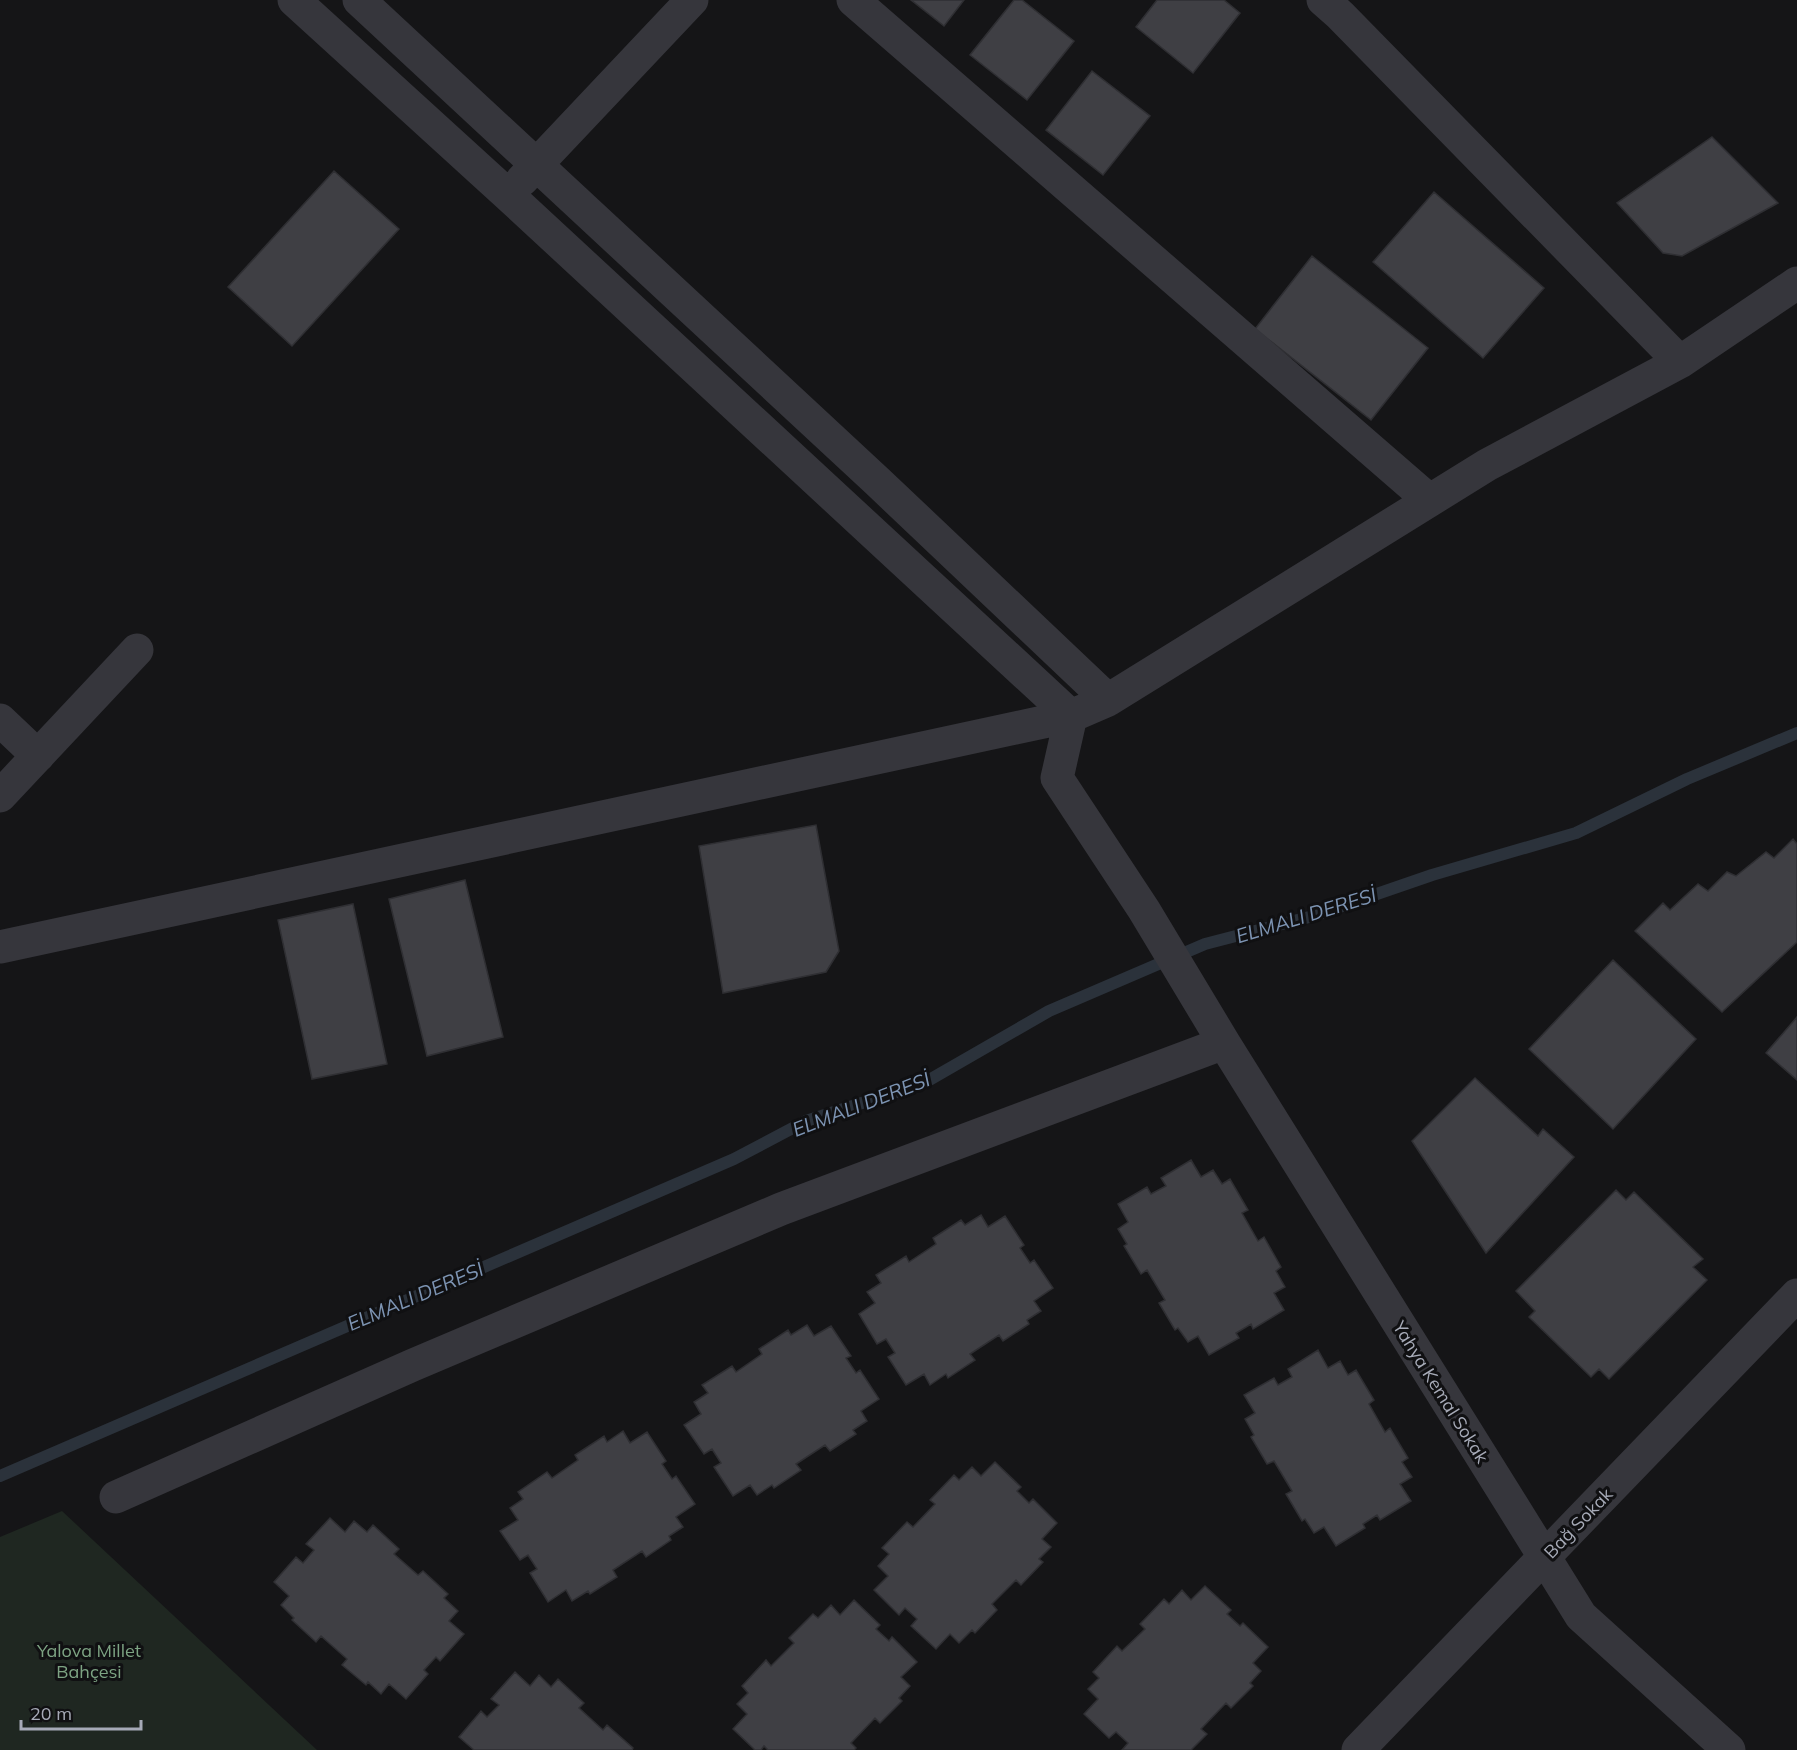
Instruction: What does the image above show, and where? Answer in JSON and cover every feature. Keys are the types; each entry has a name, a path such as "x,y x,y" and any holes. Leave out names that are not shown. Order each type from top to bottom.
{"street":[{"path":"294,0 1071,716"},
{"path":"359,0 877,480 1108,700"},
{"path":"508,195 692,0"},
{"path":"853,0 1429,500"},
{"path":"1340,5 1680,362"},
{"path":"0,947 1071,716 1108,700 1487,465 1680,362 1797,283"},
{"path":"0,796 137,650"},
{"name":"Yahya Kemal Sokak","path":"1071,716 1057,778 1144,909 1224,1043 1581,1616 1729,1750"},
{"path":"0,720 38,756"},
{"path":"116,1497 412,1365 781,1209 1224,1043"},
{"name":"Bağ Sokak","path":"1358,1750 1797,1295"}],"green space":[{"name":"Yalova Millet Bahçesi","path":"62,1511 317,1750 0,1750 0,1537"}],"building":[{"path":"911,0 964,0 944,26"},
{"path":"1014,0 1022,0 1074,41 1027,100 970,55"},
{"path":"1157,0 1224,0 1240,13 1193,73 1136,27"},
{"path":"1092,71 1150,116 1103,175 1046,130"},
{"path":"1712,137 1778,203 1682,256 1663,253 1617,203"},
{"path":"334,171 399,229 292,346 228,287"},
{"path":"1434,192 1544,288 1483,358 1373,262"},
{"path":"1312,256 1428,348 1371,420 1255,329"},
{"path":"816,825 839,951 826,972 723,993 699,846"},
{"path":"1793,839 1797,844 1797,942 1722,1012 1635,931 1663,903 1670,910 1698,884 1708,891 1727,872 1736,876 1766,852 1774,858"},
{"path":"465,880 503,1037 427,1056 389,899"},
{"path":"353,904 387,1064 312,1079 278,920"},
{"path":"1613,960 1696,1039 1613,1129 1529,1049"},
{"path":"1797,1017 1797,1080 1766,1053"},
{"path":"1475,1078 1538,1136 1543,1129 1574,1157 1486,1253 1412,1141"},
{"path":"1191,1160 1201,1177 1213,1170 1222,1184 1230,1179 1248,1210 1242,1213 1258,1241 1264,1237 1281,1267 1276,1271 1285,1287 1274,1293 1284,1310 1253,1329 1251,1324 1236,1333 1239,1338 1209,1355 1198,1336 1188,1342 1178,1328 1175,1330 1159,1303 1165,1300 1147,1270 1141,1274 1124,1246 1127,1244 1118,1229 1128,1222 1118,1204 1147,1187 1151,1194 1166,1186 1161,1178"},
{"path":"1616,1190 1626,1200 1634,1192 1703,1259 1693,1267 1707,1280 1609,1379 1599,1369 1591,1377 1529,1317 1535,1311 1516,1291"},
{"path":"981,1215 988,1227 1005,1216 1024,1245 1020,1248 1030,1263 1034,1260 1053,1288 1034,1301 1041,1311 1027,1320 1029,1324 1003,1341 999,1335 970,1354 975,1360 948,1378 946,1374 930,1385 924,1374 906,1385 888,1357 895,1353 886,1339 877,1344 859,1314 875,1303 867,1292 881,1283 876,1275 906,1256 909,1262 936,1244 933,1238 961,1220 965,1225"},
{"path":"807,1325 814,1336 831,1326 851,1356 846,1358 856,1373 860,1370 879,1399 861,1411 867,1421 853,1430 856,1434 830,1451 825,1445 796,1464 801,1470 774,1488 772,1485 757,1495 750,1485 733,1496 714,1467 721,1463 712,1449 704,1454 684,1425 701,1414 694,1402 708,1393 702,1385 732,1366 736,1372 762,1354 759,1349 788,1330 791,1335"},
{"path":"1318,1350 1328,1368 1340,1361 1348,1375 1356,1370 1374,1400 1369,1404 1385,1432 1390,1428 1408,1458 1402,1462 1412,1477 1400,1484 1411,1501 1380,1520 1377,1515 1363,1524 1365,1528 1336,1546 1324,1527 1314,1533 1305,1519 1302,1521 1286,1494 1292,1491 1274,1461 1267,1464 1251,1437 1254,1435 1245,1419 1255,1413 1244,1395 1274,1378 1278,1385 1292,1377 1288,1369"},
{"path":"623,1431 630,1443 647,1432 666,1461 662,1464 672,1479 676,1476 695,1504 676,1517 683,1527 669,1536 671,1540 646,1557 642,1551 613,1570 617,1577 590,1594 588,1591 572,1601 566,1590 548,1602 530,1573 537,1569 528,1555 520,1560 500,1531 518,1520 510,1508 523,1499 518,1492 547,1472 552,1478 578,1460 575,1455 604,1436 607,1442"},
{"path":"995,1462 1021,1487 1017,1491 1029,1503 1033,1499 1057,1523 1042,1539 1051,1547 1039,1559 1043,1562 1021,1585 1016,1580 992,1604 997,1610 975,1633 972,1630 959,1643 950,1634 936,1649 911,1626 917,1619 905,1608 899,1615 874,1590 888,1576 878,1566 889,1554 882,1548 907,1522 913,1527 935,1504 930,1500 954,1475 959,1480 972,1467 981,1476"},
{"path":"330,1518 345,1532 354,1521 367,1532 373,1525 399,1549 394,1554 418,1575 423,1571 448,1594 444,1598 458,1611 449,1621 464,1634 440,1661 436,1657 424,1670 428,1674 406,1699 389,1684 381,1694 368,1682 366,1685 342,1665 347,1659 321,1636 316,1642 292,1620 294,1618 281,1605 289,1596 274,1582 296,1557 303,1563 314,1550 306,1544"},
{"path":"1205,1586 1231,1610 1227,1614 1240,1626 1243,1623 1268,1647 1253,1663 1261,1671 1250,1683 1253,1686 1231,1708 1226,1703 1201,1729 1207,1734 1191,1750 1122,1750 1128,1743 1116,1732 1109,1738 1084,1714 1098,1699 1088,1689 1099,1678 1093,1672 1117,1646 1122,1651 1145,1629 1140,1624 1164,1599 1169,1604 1182,1590 1191,1600"},
{"path":"854,1600 880,1625 876,1629 889,1641 892,1637 917,1662 901,1677 910,1686 899,1698 902,1701 880,1723 875,1718 851,1743 856,1748 854,1750 768,1750 764,1746 761,1750 755,1750 733,1729 747,1714 737,1704 748,1693 742,1686 766,1660 771,1666 794,1643 789,1638 813,1614 818,1618 831,1605 840,1615"},
{"path":"515,1672 530,1686 539,1675 551,1687 558,1679 584,1703 579,1708 603,1730 607,1725 633,1748 632,1750 474,1750 459,1737 481,1711 487,1717 499,1705 491,1699"}],"waterway":[{"name":"ELMALI DERESİ","path":"0,1476 734,1159 806,1121 924,1083 1049,1011 1205,944 1313,916 1432,875 1576,833 1687,779 1797,733"}]}
